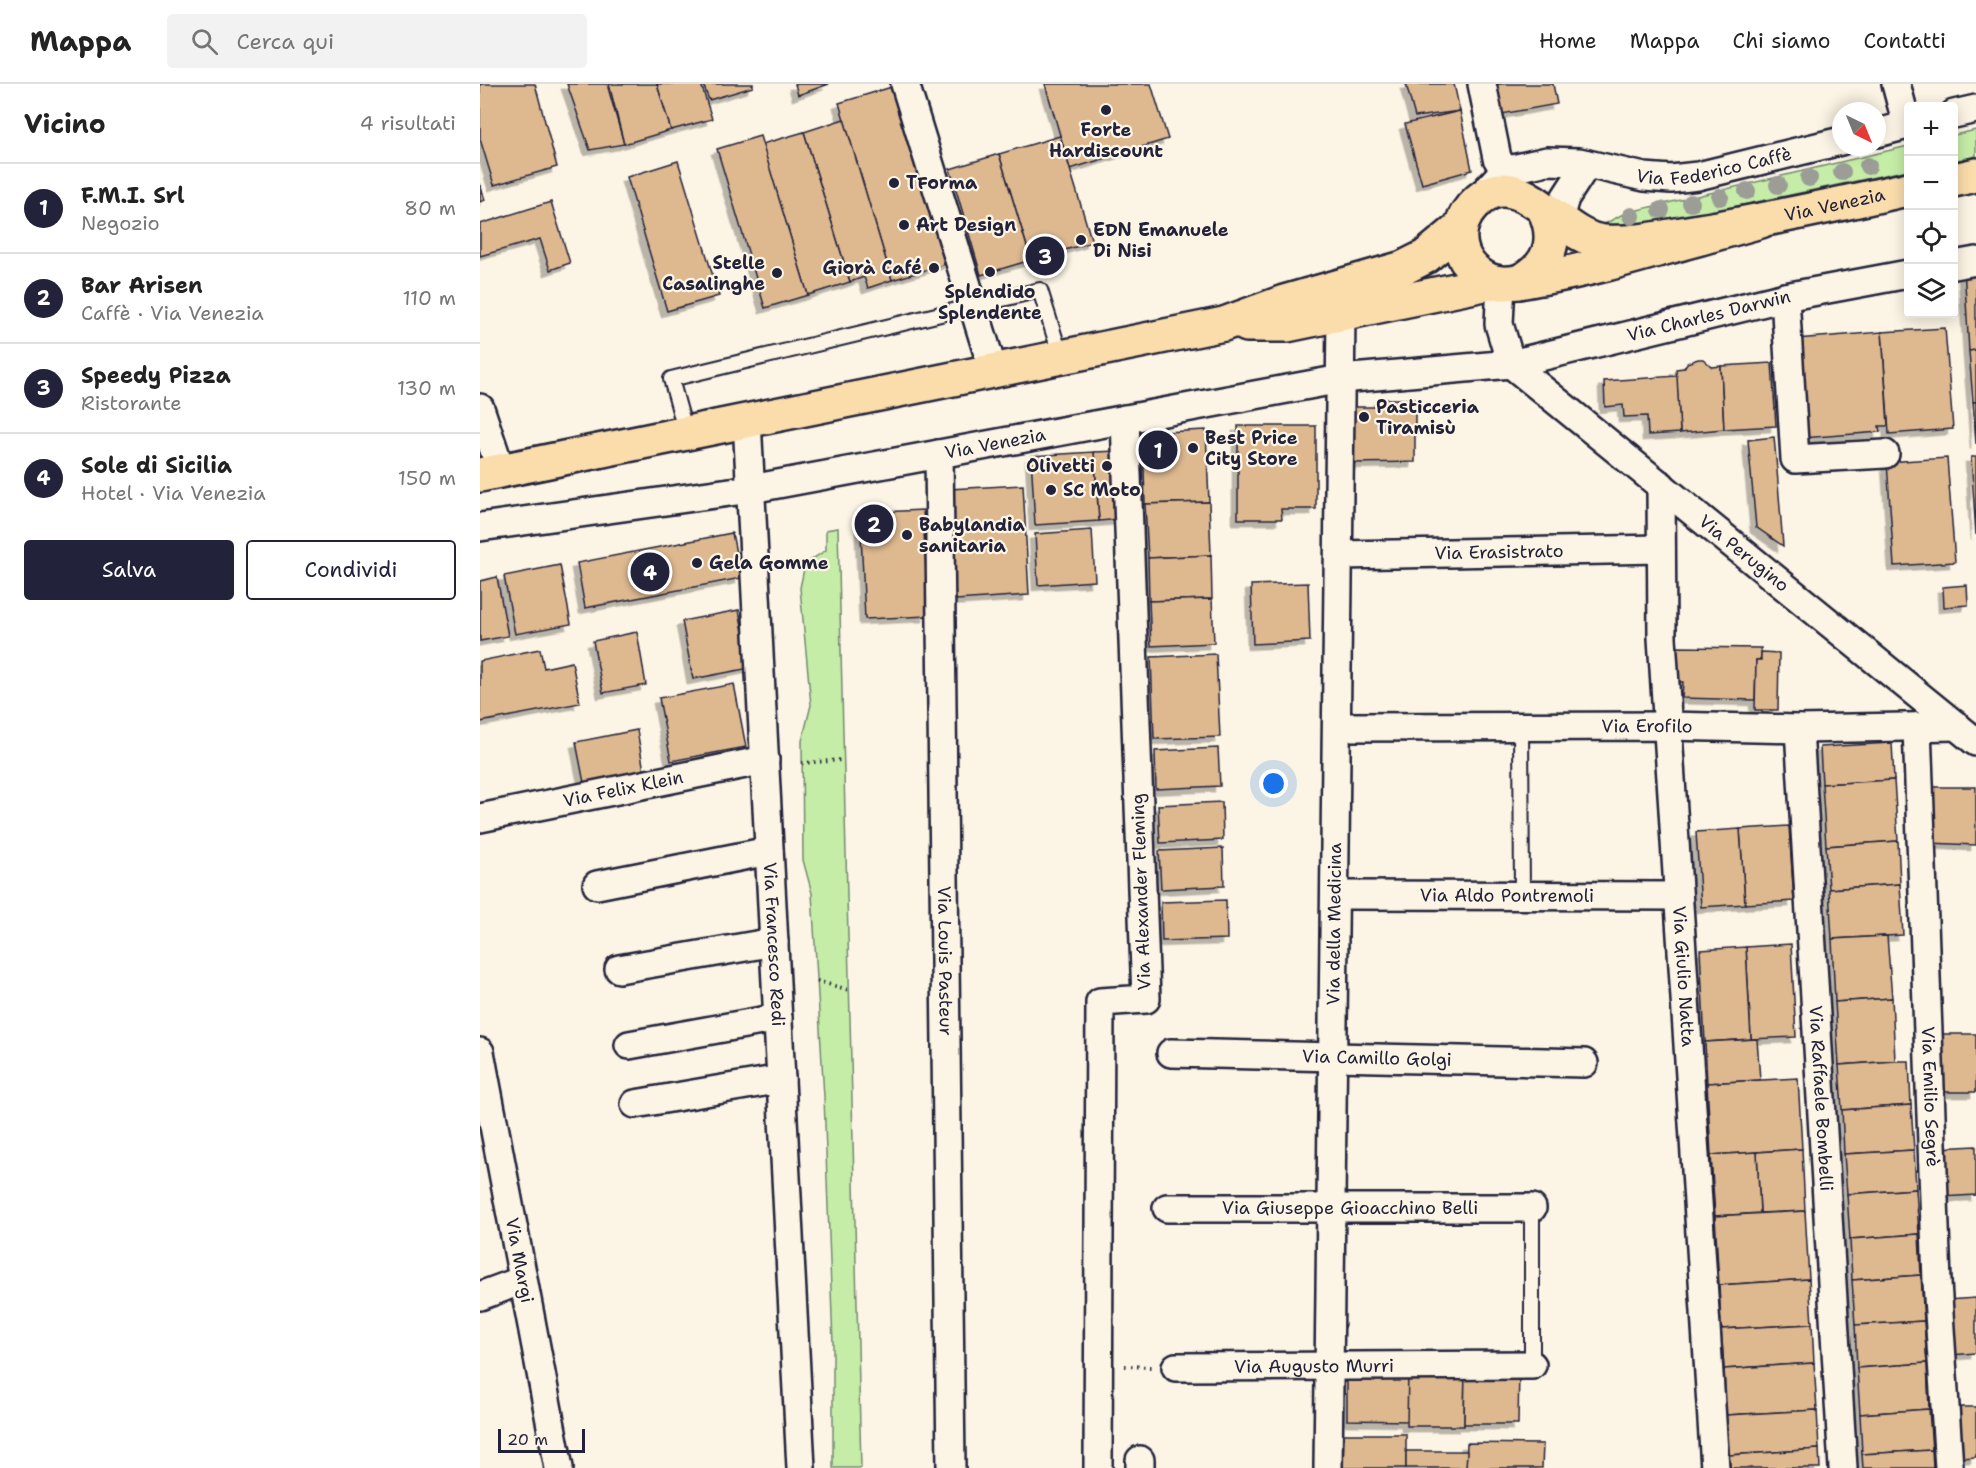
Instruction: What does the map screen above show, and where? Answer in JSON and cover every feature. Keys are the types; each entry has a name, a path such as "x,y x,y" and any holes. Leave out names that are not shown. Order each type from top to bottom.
{"main road":[{"path":"1958,179 1976,175"},
{"path":"490,473 1224,324 1284,302 1403,268 1425,257 1489,194 1503,190 1598,242 1625,243 1761,221"},
{"name":"Via Venezia","path":"1761,221 1904,190"},
{"path":"1224,324 1287,325 1530,276 1542,266 1550,253 1535,206"},
{"path":"1468,215 1460,242 1471,267 1481,277 1504,282 1576,272 1761,221"}],"street":[{"path":"905,84 993,370"},
{"path":"1482,84 1497,158 1535,206 1565,198 1587,164"},
{"path":"1896,84 1904,111"},
{"path":"1958,113 1976,109"},
{"path":"1886,131 1904,126"},
{"name":"Via Federico Caffè","path":"1535,206 1547,161 1587,164 1644,177 1671,179 1698,176 1832,143"},
{"path":"1958,264 1976,261"},
{"name":"Via Charles Darwin","path":"1511,364 1785,297 1904,275"},
{"path":"1504,282 1499,324 1511,364"},
{"path":"1785,297 1795,459 1885,454"},
{"name":"Via della Medicina","path":"1328,1468 1341,314"},
{"name":"Via Venezia","path":"480,527 751,489 1341,379 1511,364"},
{"name":"Via Perugino","path":"1511,364 1966,734"},
{"path":"480,408 490,473"},
{"name":"Via Alexander Fleming","path":"1098,1468 1100,1002 1146,999 1125,419"},
{"name":"Via Francesco Redi","path":"747,420 801,1468"},
{"name":"Via Louis Pasteur","path":"939,454 951,1468"},
{"name":"Via Giulio Natta","path":"1661,485 1662,638 1715,1468"},
{"name":"Via Erasistrato","path":"1339,555 1661,549"},
{"name":"Via Erofilo","path":"1338,727 1667,726 1799,729 1917,727 1966,734"},
{"name":"Via Emilio Segrè","path":"1917,727 1937,1282 1949,1468"},
{"name":"Via Raffaele Bombelli","path":"1799,729 1843,1468"},
{"name":"Via Felix Klein","path":"480,818 765,760"},
{"path":"597,885 770,851"},
{"name":"Via Aldo Pontremoli","path":"1335,895 1678,896"},
{"path":"619,969 774,942"},
{"path":"629,1045 778,1018"},
{"name":"Via Margi","path":"480,1052 559,1468"},
{"name":"Via Camillo Golgi","path":"1171,1053 1584,1063"},
{"path":"635,1104 781,1079"},
{"name":"Via Giuseppe Gioacchino Belli","path":"1167,1208 1532,1208"},
{"path":"480,1296 524,1280"},
{"name":"Via Augusto Murri","path":"1176,1367 1532,1365"}],"lane":[{"path":"686,433 671,379 1040,290 1061,357"},
{"path":"1521,726 1522,896"},
{"path":"1532,1208 1532,1365"}],"path":[{"path":"802,763 843,760"},
{"path":"817,981 849,990"},
{"path":"1097,1366 1176,1367"}],"green space":[{"path":"1976,130 1976,156 1958,160 1958,134"},
{"path":"1904,147 1904,171 1610,233 1595,229 1625,213 1866,156 1886,156 1886,151"},
{"path":"838,528 861,1468 833,1468 833,1344 824,1097 812,893 803,860 802,741 811,705 800,588 805,564 826,550 826,530"}],"building":[{"path":"480,84 535,84 557,167 494,185 480,139"},
{"path":"567,84 607,84 624,144 590,150"},
{"path":"609,84 657,84 671,130 624,144"},
{"path":"657,84 701,84 712,119 671,130"},
{"path":"703,84 753,84 753,87 709,100"},
{"path":"795,84 829,84 798,95"},
{"name":"Forte Hardiscount","path":"1045,84 1151,84 1168,139 1070,169"},
{"path":"1406,84 1454,84 1460,111 1415,117"},
{"path":"1497,84 1553,84 1557,104 1502,114"},
{"path":"895,86 949,263 892,280 839,103"},
{"path":"1460,111 1472,170 1422,184 1405,124"},
{"path":"844,119 892,280 868,288 864,277 850,282 804,132"},
{"path":"804,132 850,282 808,295 762,144"},
{"path":"760,136 808,295 765,308 717,149"},
{"path":"1060,136 1092,242 1031,260 999,154"},
{"path":"999,154 1031,260 981,275 950,169"},
{"path":"678,161 719,296 667,311 627,177"},
{"path":"480,184 485,200 480,202"},
{"path":"551,202 570,263 550,270 540,239 480,256 480,224"},
{"path":"1976,267 1976,350 1969,351 1964,268"},
{"path":"1945,328 1953,429 1889,434 1882,332"},
{"path":"1882,332 1888,426 1879,426 1880,432 1802,438 1796,339"},
{"path":"1976,350 1976,402 1973,402 1969,351"},
{"path":"1703,359 1712,367 1721,366 1724,429 1680,433 1676,369 1684,368 1687,363"},
{"path":"1772,363 1776,426 1724,429 1721,366"},
{"path":"1677,376 1680,433 1648,435 1647,416 1624,417 1623,405 1605,407 1604,381"},
{"path":"1379,399 1415,399 1415,462 1352,463 1351,407 1379,407"},
{"path":"1973,402 1976,402 1976,444"},
{"path":"1238,426 1316,426 1316,509 1281,509 1282,519 1238,519"},
{"path":"1206,430 1209,502 1145,504 1143,433"},
{"path":"1774,437 1783,546 1756,527 1748,440"},
{"path":"1119,451 1122,519 1099,521 1094,452"},
{"path":"1094,452 1099,521 1035,525 1031,456"},
{"path":"1971,457 1976,457 1976,535"},
{"path":"1947,458 1955,562 1894,566 1887,462"},
{"path":"1023,485 1029,595 956,600 949,489"},
{"path":"1209,502 1211,555 1148,558 1145,504"},
{"path":"923,510 928,616 865,619 860,513"},
{"path":"1092,530 1095,581 1038,585 1035,534"},
{"path":"732,533 741,578 585,608 577,563"},
{"path":"1211,555 1212,599 1149,601 1148,558"},
{"path":"560,565 571,624 515,634 504,576"},
{"path":"497,577 508,636 480,641 480,581"},
{"path":"1308,583 1310,641 1253,644 1251,585"},
{"path":"1967,585 1968,605 1944,607 1943,587"},
{"path":"1212,599 1214,643 1151,646 1149,601"},
{"path":"739,610 750,668 693,679 682,621"},
{"path":"637,632 646,685 603,693 593,641"},
{"path":"1675,647 1761,648 1761,660 1756,660 1755,700 1682,698 1683,682 1674,682"},
{"path":"540,649 544,668 572,662 580,703 480,722 480,661"},
{"path":"1761,652 1779,653 1778,710 1755,710 1756,660 1761,660"},
{"path":"1216,654 1220,737 1154,739 1151,657"},
{"path":"734,684 746,747 671,761 659,698"},
{"path":"637,730 645,777 585,788 576,742"},
{"path":"1892,743 1894,780 1822,784 1820,747"},
{"path":"1218,748 1220,786 1156,789 1155,751"},
{"path":"1894,780 1898,841 1826,846 1822,784"},
{"path":"1929,787 1976,787 1976,845 1928,843"},
{"path":"1222,802 1223,840 1160,843 1158,805"},
{"path":"1789,826 1794,901 1745,904 1740,829"},
{"path":"1740,829 1745,904 1701,907 1696,832"},
{"path":"1898,841 1900,884 1829,889 1826,846"},
{"path":"1223,848 1224,886 1161,889 1159,851"},
{"path":"1900,884 1903,935 1832,939 1829,889"},
{"path":"1226,900 1227,939 1162,941 1161,902"},
{"path":"1887,936 1892,998 1835,1002 1832,939"},
{"path":"1791,944 1796,1037 1751,1039 1746,947"},
{"path":"1746,947 1751,1039 1705,1042 1700,950"},
{"path":"1892,998 1895,1061 1839,1065 1835,1002"},
{"path":"1941,1034 1976,1034 1976,1092 1942,1092"},
{"path":"1757,1039 1760,1080 1707,1083 1705,1042"},
{"path":"1909,1061 1911,1105 1842,1110 1839,1065"},
{"path":"1798,1078 1802,1149 1711,1155 1707,1083"},
{"path":"1911,1105 1914,1150 1844,1154 1842,1110"},
{"path":"1976,1146 1976,1195 1941,1197 1938,1148"},
{"path":"1802,1149 1805,1211 1760,1213 1757,1152"},
{"path":"1914,1150 1916,1189 1847,1194 1844,1154"},
{"path":"1757,1152 1760,1213 1715,1216 1711,1155"},
{"path":"1916,1189 1919,1234 1850,1239 1847,1194"},
{"path":"1805,1211 1809,1279 1719,1285 1715,1216"},
{"path":"1919,1234 1921,1275 1852,1280 1850,1239"},
{"path":"1921,1275 1924,1321 1855,1325 1852,1280"},
{"path":"1809,1279 1812,1324 1721,1329 1719,1285"},
{"path":"1976,1298 1976,1353 1951,1355 1947,1300"},
{"path":"1924,1321 1927,1363 1857,1368 1855,1325"},
{"path":"1812,1324 1814,1363 1724,1369 1721,1329"},
{"path":"1814,1363 1817,1410 1726,1415 1724,1369"},
{"path":"1927,1363 1929,1409 1860,1414 1857,1368"},
{"path":"1347,1370 1408,1370 1408,1421 1347,1420"},
{"path":"1408,1370 1465,1370 1464,1426 1407,1426"},
{"path":"1465,1370 1519,1370 1518,1424 1464,1424"},
{"path":"1959,1407 1976,1407 1976,1457 1961,1458"},
{"path":"1929,1409 1932,1450 1862,1454 1860,1414"},
{"path":"1817,1410 1819,1449 1729,1455 1726,1415"},
{"path":"1344,1434 1406,1434 1406,1468 1343,1468"},
{"path":"1467,1443 1543,1444 1542,1468 1466,1468"},
{"path":"1819,1449 1820,1468 1730,1468 1729,1455"},
{"path":"1932,1450 1933,1468 1863,1468 1862,1454"},
{"path":"1406,1451 1467,1451 1466,1468 1406,1468"}],"place":[{"name":"Forte Hardiscount","path":"1106,110"},
{"name":"TForma","path":"894,183"},
{"name":"Art Design","path":"904,225"},
{"name":"EDN Emanuele Di Nisi","path":"1081,240"},
{"name":"Speedy Pizza","path":"1045,256"},
{"name":"Giorà Café","path":"934,268"},
{"name":"Splendido Splendente","path":"990,272"},
{"name":"Stelle Casalinghe","path":"777,273"},
{"name":"Pasticceria Tiramisù","path":"1364,417"},
{"name":"Best Price City Store","path":"1193,448"},
{"name":"F.M.I. Srl","path":"1158,450"},
{"name":"Olivetti","path":"1107,466"},
{"name":"SC Moto","path":"1051,490"},
{"name":"Bar Arisen","path":"874,524"},
{"name":"Babylandia sanitaria","path":"907,535"},
{"name":"Gela Gomme","path":"697,563"},
{"name":"Sole di Sicilia","path":"650,572"}]}
